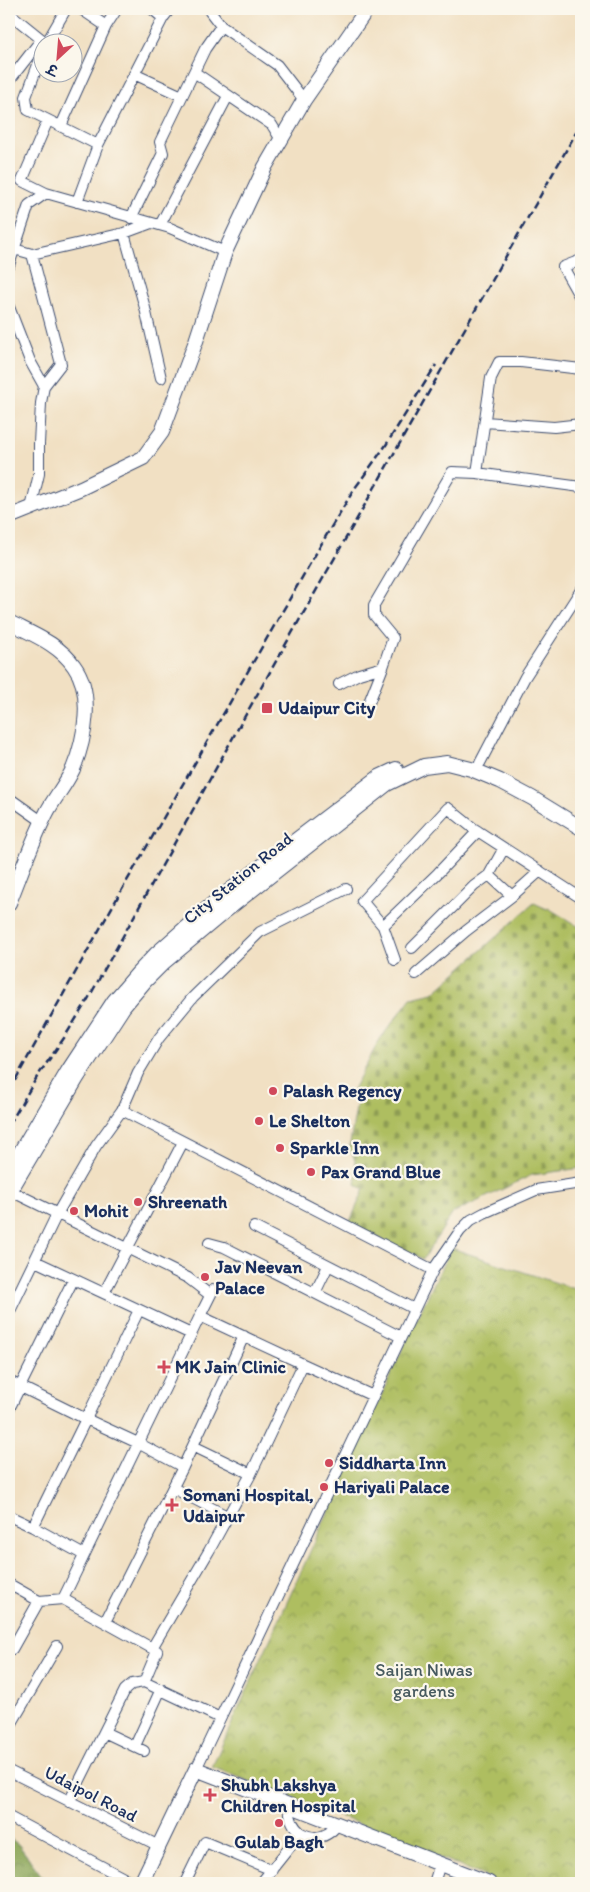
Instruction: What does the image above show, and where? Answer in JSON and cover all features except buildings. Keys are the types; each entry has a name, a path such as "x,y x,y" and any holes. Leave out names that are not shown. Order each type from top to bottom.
{"main road":[{"path":"9,517 118,471 143,458 162,432 196,341 225,252 265,167 304,100 367,9"},
{"path":"9,622 53,645 68,658 80,674 86,696 83,729 75,763 43,822 9,903"},
{"name":"City Station Road","path":"9,1171 68,1071 114,1001 156,954 216,902 379,777 422,758 448,755 480,763 536,791 581,821"},
{"name":"City Station Road","path":"9,1192 77,1078 124,1006 145,980 224,912 387,784 424,766 447,763 471,769 500,781 581,828"},
{"path":"141,1883 196,1769 489,1883"}],"street":[{"path":"51,32 66,9"},
{"path":"81,9 106,26"},
{"path":"60,126 106,26 117,9"},
{"path":"152,9 163,18"},
{"path":"76,202 98,145 163,18 170,9"},
{"path":"208,9 221,26 277,65 304,100"},
{"path":"9,13 32,32"},
{"path":"131,218 163,153 160,142 205,49 221,26"},
{"path":"9,81 32,55"},
{"path":"194,72 272,126 281,140"},
{"path":"134,74 182,96"},
{"path":"32,81 26,97 28,110 98,145"},
{"path":"14,249 32,254 156,224 228,96"},
{"path":"48,120 22,181 46,193 156,224 225,252"},
{"path":"9,265 29,205 46,193"},
{"path":"124,233 145,308 161,378"},
{"path":"30,508 39,474 39,444 44,386 60,364 32,254"},
{"path":"581,260 563,266 581,299"},
{"path":"9,307 30,361 44,386"},
{"path":"477,473 492,378 499,362 521,362 581,369"},
{"path":"485,422 554,427 581,424"},
{"path":"366,710 392,638 374,615 374,605 452,472 477,473 581,487"},
{"path":"480,763 525,677 581,590"},
{"path":"339,684 359,674 383,667"},
{"path":"9,798 43,822"},
{"path":"395,960 383,926 362,901 448,808 478,831 581,898"},
{"path":"383,926 438,874 478,831"},
{"path":"412,948 474,886 489,875 504,848"},
{"path":"416,974 540,871"},
{"path":"489,875 512,896"},
{"path":"9,1313 57,1214 96,1146 122,1110 138,1073 160,1038 193,996 260,932 346,889"},
{"path":"122,1110 433,1270"},
{"path":"104,1293 183,1142"},
{"path":"196,1769 433,1270 460,1231 471,1220 536,1190 581,1184"},
{"path":"9,1192 188,1278 212,1292 63,1599"},
{"path":"254,1227 414,1309"},
{"path":"209,1243 224,1247 401,1337"},
{"path":"34,1261 191,1334"},
{"path":"315,1293 328,1266"},
{"path":"9,1409 73,1280"},
{"path":"33,1527 139,1310"},
{"path":"200,1316 373,1396"},
{"path":"105,1622 161,1508 173,1488 244,1336"},
{"path":"152,1648 209,1551 251,1474 303,1364"},
{"path":"9,1381 138,1443 183,1467"},
{"path":"193,1446 251,1474"},
{"path":"173,1488 227,1516"},
{"path":"9,1516 84,1555"},
{"path":"9,1584 39,1601 63,1599 157,1651 144,1682"},
{"path":"10,1651 39,1601"},
{"path":"9,1728 57,1646"},
{"path":"69,1802 125,1690 132,1684 144,1682 220,1718"},
{"path":"104,1732 140,1748 161,1689"},
{"name":"Udaipol Road","path":"9,1771 159,1846"},
{"path":"290,1806 289,1813 292,1822 301,1833 309,1837 320,1837 332,1831 338,1824"},
{"path":"9,1817 133,1883"},
{"path":"261,1883 301,1833"},
{"path":"185,1883 205,1842 272,1870"},
{"path":"434,1883 440,1864"}],"green space":[{"path":"534,903 548,908 581,928 581,1168 532,1175 453,1213 423,1259 349,1224 364,1189 355,1184 356,1165 349,1149 358,1097 350,1095 380,1039 411,998 433,993"},
{"name":"Saijan Niwas gardens","path":"451,1248 581,1291 581,1883 501,1883 318,1807 212,1767 407,1339"},
{"path":"9,1838 18,1844 47,1883 9,1883"}],"railway":[{"path":"9,1125 37,1077 87,1001 241,723 581,124"},
{"path":"9,1091 116,900 330,529 436,365"}],"place":[{"name":"Udaipur City","path":"267,708"},
{"name":"Palash Regency","path":"273,1091"},
{"name":"Le Shelton","path":"259,1121"},
{"name":"Sparkle Inn","path":"280,1148"},
{"name":"Pax Grand Blue","path":"311,1172"},
{"name":"Shreenath","path":"138,1202"},
{"name":"Mohit","path":"74,1211"},
{"name":"Jav Neevan Palace","path":"205,1277"},
{"name":"MK Jain Clinic","path":"164,1367"},
{"name":"Siddharta Inn","path":"329,1463"},
{"name":"Hariyali Palace","path":"324,1487"},
{"name":"Somani Hospital, Udaipur","path":"172,1505"},
{"name":"Shubh Lakshya Children Hospital","path":"210,1795"},
{"name":"Gulab Bagh","path":"279,1823"}]}
